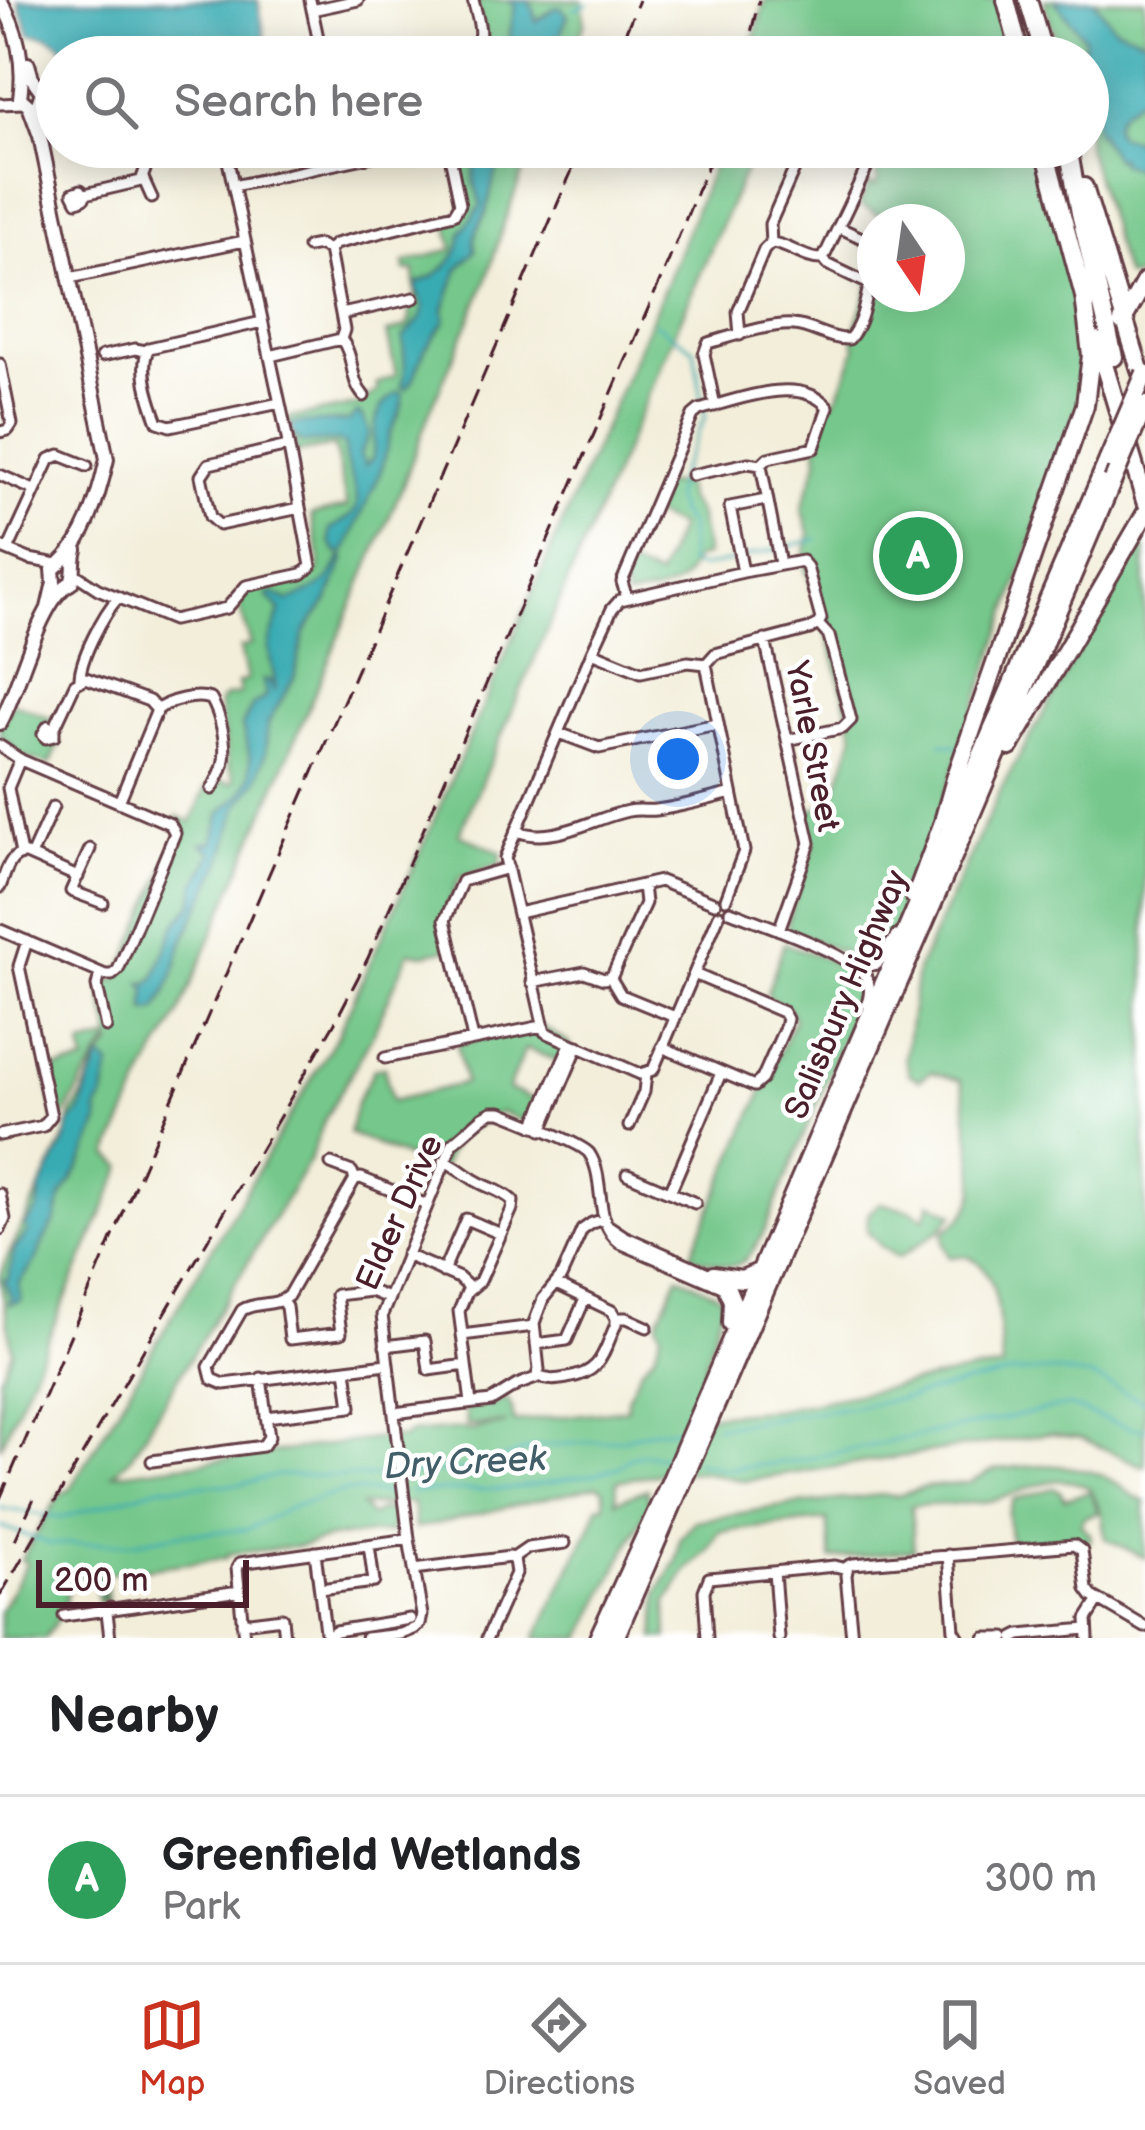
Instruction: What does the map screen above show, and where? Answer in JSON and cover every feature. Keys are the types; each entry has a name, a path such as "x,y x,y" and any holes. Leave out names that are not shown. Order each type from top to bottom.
{"highway":[{"path":"1006,0 1016,36"},
{"path":"1028,0 1039,36"},
{"path":"1050,168 1145,501"},
{"path":"1073,168 1107,333 1145,470"},
{"path":"1077,168 1145,387"},
{"path":"1109,264 1124,287 1144,282"},
{"path":"1144,282 1123,316 1120,344 1145,427"},
{"path":"927,896 955,779 1085,405 1091,355 1084,296"},
{"name":"Salisbury Highway","path":"615,1638 753,1296 927,896 1145,373"},
{"name":"Salisbury Highway","path":"927,896 966,827 1145,405"},
{"path":"966,827 1040,690 1136,543 1145,514"},
{"name":"Salisbury Highway","path":"715,1391 731,1336 848,1079"},
{"path":"713,1275 742,1279 759,1272"},
{"path":"727,1289 731,1336"},
{"name":"Salisbury Highway","path":"598,1638 676,1483"}],"street":[{"path":"0,102 36,94 23,72 4,0"},
{"path":"318,36 311,5 358,0"},
{"path":"473,0 482,36"},
{"path":"0,723 101,485 107,459 47,168"},
{"path":"145,168 143,178 152,198"},
{"path":"87,466 54,455 4,548 173,620 227,608 248,585 304,573 312,562 229,168"},
{"path":"233,186 317,168"},
{"path":"329,250 335,244 454,214 460,203 452,168"},
{"path":"740,335 738,312 771,243 770,224 795,168"},
{"path":"823,259 867,168"},
{"path":"85,194 143,178"},
{"path":"838,227 857,236"},
{"path":"70,278 244,241"},
{"path":"771,243 823,259"},
{"path":"308,248 319,245 329,250"},
{"path":"270,356 341,339 345,333 329,250"},
{"path":"823,259 857,278"},
{"path":"342,314 414,298"},
{"path":"707,407 704,350 710,342 792,325 849,339 862,312"},
{"path":"262,322 153,345 144,362 155,417 170,426 280,403"},
{"path":"341,339 349,351 356,387 364,396"},
{"path":"102,356 135,349 146,352"},
{"path":"0,364 12,424 0,432"},
{"path":"627,598 622,582 693,415 707,407 791,389 827,403 814,448 768,458 761,465"},
{"path":"288,442 208,464 201,476 210,518 219,525 300,508"},
{"path":"692,475 748,463 761,465"},
{"path":"761,465 778,555"},
{"path":"0,476 34,490"},
{"path":"742,563 730,507 766,500"},
{"path":"778,555 802,561 808,567 821,619 818,624 715,654 706,664 744,854 653,1070 640,1073 545,1032 506,858 612,609 627,598 742,563 778,555"},
{"path":"84,679 84,662 107,610 108,593"},
{"path":"787,740 843,728 850,720 830,637 818,624"},
{"name":"Yarle Street","path":"765,640 810,843 779,930"},
{"path":"592,652 641,672 688,662 706,664"},
{"path":"0,710 18,678"},
{"path":"54,729 75,684 84,679 149,701 157,710"},
{"path":"119,802 157,710 166,703 202,696 216,706 225,752 212,789"},
{"path":"559,733 599,748 717,724"},
{"path":"0,930 108,976 117,971 175,836 170,824 20,759 3,746"},
{"path":"20,759 8,788 26,855"},
{"path":"222,768 232,778"},
{"path":"518,913 660,881 843,959 870,966 882,961 887,952 955,779"},
{"path":"517,831 537,836 635,809 653,810 732,793"},
{"path":"26,855 53,807"},
{"path":"90,850 71,891 104,903"},
{"path":"0,887 12,859 26,855 78,877"},
{"path":"472,1039 446,915 462,880 508,868"},
{"path":"532,982 584,971 604,979 615,973 644,906 643,885"},
{"path":"0,1135 43,1126 51,1116 19,966 27,941"},
{"path":"843,959 863,973 870,993 846,1057 848,1079"},
{"path":"100,973 97,986 106,1027"},
{"path":"662,1048 748,1085 758,1084 787,1019 779,1010 694,974"},
{"path":"610,977 622,995 675,1017"},
{"path":"386,1058 542,1026"},
{"path":"538,1128 574,1045"},
{"path":"629,1126 644,1092 646,1073"},
{"path":"670,1192 722,1073"},
{"name":"Elder Drive","path":"415,1628 418,1598 381,1322 444,1161 458,1135 492,1112 501,1112 590,1154 606,1221"},
{"path":"444,1161 511,1197 512,1209 480,1281 467,1292 460,1309 471,1403"},
{"path":"331,1164 352,1172 355,1179"},
{"path":"627,1174 695,1203"},
{"path":"355,1179 427,1205"},
{"path":"355,1179 288,1296 242,1310 209,1364 219,1384 387,1364"},
{"path":"0,1194 5,1219 0,1231"},
{"path":"443,1272 466,1219 501,1234"},
{"path":"394,1413 494,1400 533,1381 538,1376 534,1326 545,1295 556,1284 582,1230 592,1222 606,1221 624,1236 753,1296"},
{"path":"606,1221 608,1233 620,1243 753,1296"},
{"path":"406,1255 459,1278 472,1289"},
{"path":"556,1284 612,1311 616,1318"},
{"path":"282,1301 290,1339 341,1333 336,1295 371,1291 388,1298"},
{"path":"536,1345 567,1340 585,1299"},
{"path":"616,1318 647,1327"},
{"path":"538,1376 553,1380 592,1372 616,1318"},
{"path":"462,1335 534,1326"},
{"path":"385,1346 425,1341 429,1370 466,1365"},
{"path":"266,1418 351,1407 346,1369"},
{"path":"152,1461 266,1444 261,1378"},
{"path":"244,1638 240,1563 409,1539"},
{"path":"512,1559 528,1548 565,1543"},
{"path":"320,1589 374,1582 369,1545"},
{"path":"852,1638 848,1566 1078,1546 1087,1589 1145,1627"},
{"path":"315,1552 328,1637"},
{"path":"948,1555 956,1637"},
{"path":"414,1569 512,1559"},
{"path":"487,1638 516,1573 512,1559"},
{"path":"707,1638 704,1591 706,1581 715,1576 835,1566 847,1569"},
{"path":"774,1571 779,1638"},
{"path":"64,1616 239,1591"},
{"path":"986,1638 1088,1634 1087,1619 1099,1600"},
{"path":"110,1608 110,1638"},
{"path":"242,1623 281,1618 284,1638"},
{"path":"328,1637 335,1631 415,1628"},
{"path":"366,1638 415,1628"}],"green space":[{"path":"476,0 582,0 585,23 579,36 485,36"},
{"path":"765,0 1006,0 1015,36 755,36"},
{"path":"1044,0 1145,0 1145,267 1136,277 1127,277 1123,271 1093,168 1109,168 1109,36 1055,36"},
{"path":"456,168 524,168 486,282 403,485 178,1016 145,1074 109,1155 123,1167 0,1448 0,1378 12,1351 0,1278 66,1136 72,1113 111,1042 96,1061 57,1127 46,1071 85,1063 82,1046 111,1039 101,987 119,976 181,832 175,822 178,816 191,822 206,788 214,791 221,780 235,780 228,766 219,702 240,694 238,683 247,680 240,648 251,645 241,596 318,572 320,558 311,515 347,507 334,446 296,453 289,418 357,405 378,391 376,384 396,375 387,333 406,327 410,308 416,304 414,270 405,271 404,263 453,249 447,221 460,214 463,203"},
{"path":"712,168 746,168 459,834 502,853 500,864 460,877 443,915 447,949 409,952 372,1036 325,1119 310,1159 130,1458 113,1474 405,1438 407,1433 467,1431 507,1423 467,1426 465,1409 506,1398 514,1422 627,1409 641,1368 655,1353 661,1333 657,1322 678,1276 723,1300 687,1417 779,1409 1002,1368 997,1306 988,1275 969,1257 949,1257 944,1245 943,1232 972,1202 974,1167 961,1081 931,1072 919,1080 909,1074 905,1058 917,970 1002,787 1129,561 1143,549 1145,1467 1080,1438 1048,1434 745,1481 672,1471 617,1481 616,1501 647,1489 649,1504 582,1638 536,1638 598,1506 605,1504 603,1489 597,1486 415,1529 413,1503 361,1506 371,1516 397,1509 392,1532 105,1574 108,1601 98,1570 103,1600 99,1605 94,1575 70,1578 63,1612 45,1638 0,1638 0,1611 27,1563 21,1560 60,1494 70,1490 338,1034 666,284"},
{"path":"875,168 1050,168 1084,296 1086,383 903,918 884,951 864,962 790,930 787,923 814,846 806,810 831,805 854,735 803,561 810,535 802,508 818,461 817,443 828,407 839,394 856,348 853,336 861,312 965,312 965,204 860,204 869,183 875,186"},
{"path":"663,484 684,484 698,513 707,555 694,560 676,585 627,598 622,582 629,566 658,577 679,527 651,514"},
{"path":"13,703 54,720 45,724 46,741 60,742 50,765 22,756 0,735"},
{"path":"784,943 843,969 858,985 861,996 764,1232 742,1263 727,1266 690,1256 794,1019 789,1008 767,993"},
{"path":"542,1026 570,1044 562,1062 525,1049 508,1089 544,1104 534,1126 501,1112 458,1135 440,1172 349,1133 356,1103 374,1069 384,1067 392,1101 465,1083 457,1044"},
{"path":"930,1202 954,1214 940,1230 898,1258 867,1231 868,1214 880,1203 925,1218"},
{"path":"1040,1465 1091,1472 1145,1501 1145,1558 1105,1538 1091,1489 1064,1481 989,1501 911,1506 914,1550 831,1559 827,1520 719,1532 667,1602 668,1638 655,1638 658,1592 676,1562 680,1538 695,1521 782,1506 897,1496 925,1487 969,1483 996,1469"},
{"path":"1053,1488 1065,1499 1091,1491 1098,1513 1084,1517 1081,1524 1091,1540 1010,1544 1008,1514 1013,1500"}],"water":[{"path":"18,0 258,0 264,36 46,36 30,34"},
{"path":"510,0 528,0 536,22 561,7 568,16 560,36 509,36 515,5"},
{"path":"1055,0 1094,0 1114,27 1145,39 1145,94 1120,113 1114,125 1117,135 1145,143 1145,173 1120,163 1120,157 1115,159 1109,150 1109,36 1082,36"},
{"path":"475,168 498,168 477,230 475,251 458,269 444,309 445,322 425,349 406,389 402,387 403,338 424,308 417,283 440,271 458,251 461,234 481,205"},
{"path":"398,392 403,394 402,404 381,470 345,552 337,553 330,542 330,529 349,517 357,505 345,445 303,443 290,427 349,421 360,414 369,431 360,454 365,465 373,458 379,412"},
{"path":"342,556 328,600 305,632 294,678 268,723 257,780 238,806 222,861 182,943 174,975 157,1010 146,1011 147,990 142,983 155,977 213,853 202,844 213,842 221,812 242,792 250,776 242,726 252,706 266,696 263,680 270,680 275,692 269,645 280,610 267,596 273,593 289,601 315,589 331,576"},
{"path":"102,1058 110,1065 99,1122 37,1259 19,1284 21,1301 9,1304 4,1280 9,1278 14,1250 28,1232 25,1225 38,1210 40,1189"}],"waterway":[{"path":"574,9 587,4"},
{"path":"655,323 694,349 705,417 674,496 689,525 689,563 699,568 736,560"},
{"path":"745,557 817,539"},
{"path":"984,721 1025,604"},
{"path":"941,743 957,746"},
{"name":"Dry Creek","path":"715,1427 896,1400 1013,1373 1053,1371 1092,1377 1145,1402"},
{"name":"Dry Creek","path":"696,1462 725,1469 795,1461 1066,1406 1145,1429"},
{"name":"Dry Creek","path":"0,1508 61,1518 160,1487 241,1484 279,1475 367,1477 468,1470 537,1447 688,1428"},
{"name":"Dry Creek","path":"409,1492 512,1489 595,1474 645,1454 674,1459"},
{"name":"Dry Creek","path":"0,1526 50,1544 131,1543 245,1530 294,1506 345,1491 400,1493"}],"railway":[{"path":"624,36 639,0"},
{"path":"750,36 759,0"},
{"path":"0,1499 573,168"},
{"path":"0,1596 368,958 706,168"},
{"path":"15,1540 35,1496"}],"place":[{"name":"Greenfield Wetlands","path":"918,556"}]}
